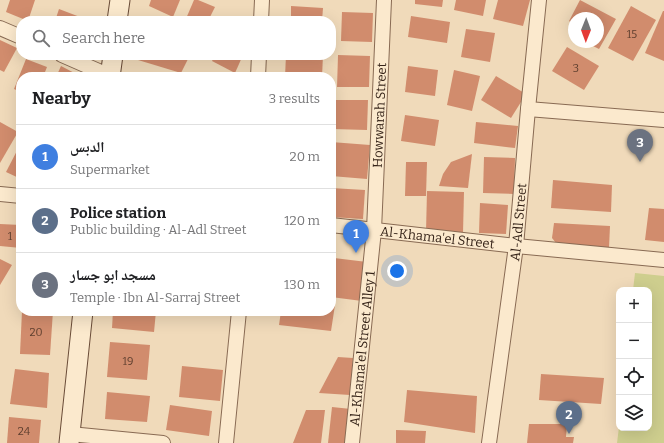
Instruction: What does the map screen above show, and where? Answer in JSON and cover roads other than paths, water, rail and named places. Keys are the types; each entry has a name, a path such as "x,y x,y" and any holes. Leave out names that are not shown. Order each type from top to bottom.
{"street":[{"path":"118,16 120,0"},
{"path":"261,16 262,0"},
{"name":"Howwarah Street","path":"374,230 384,0"},
{"name":"Al-Adl Street","path":"489,443 516,246 539,0"},
{"path":"0,28 16,35"},
{"path":"73,60 101,72"},
{"path":"111,72 112,60"},
{"path":"258,72 259,60"},
{"path":"528,109 664,120"},
{"path":"0,194 16,196"},
{"name":"Al-Khama'el Street","path":"336,226 516,246 664,260"},
{"name":"Al-Khama'el Street Alley 1","path":"352,443 374,230"},
{"path":"82,316 70,439 162,443"},
{"path":"226,443 239,316"}],"place":[{"name":"مسجد ابو جسار","path":"640,162"},
{"name":"الدبس","path":"356,253"},
{"name":"Police station","path":"569,434"}]}
